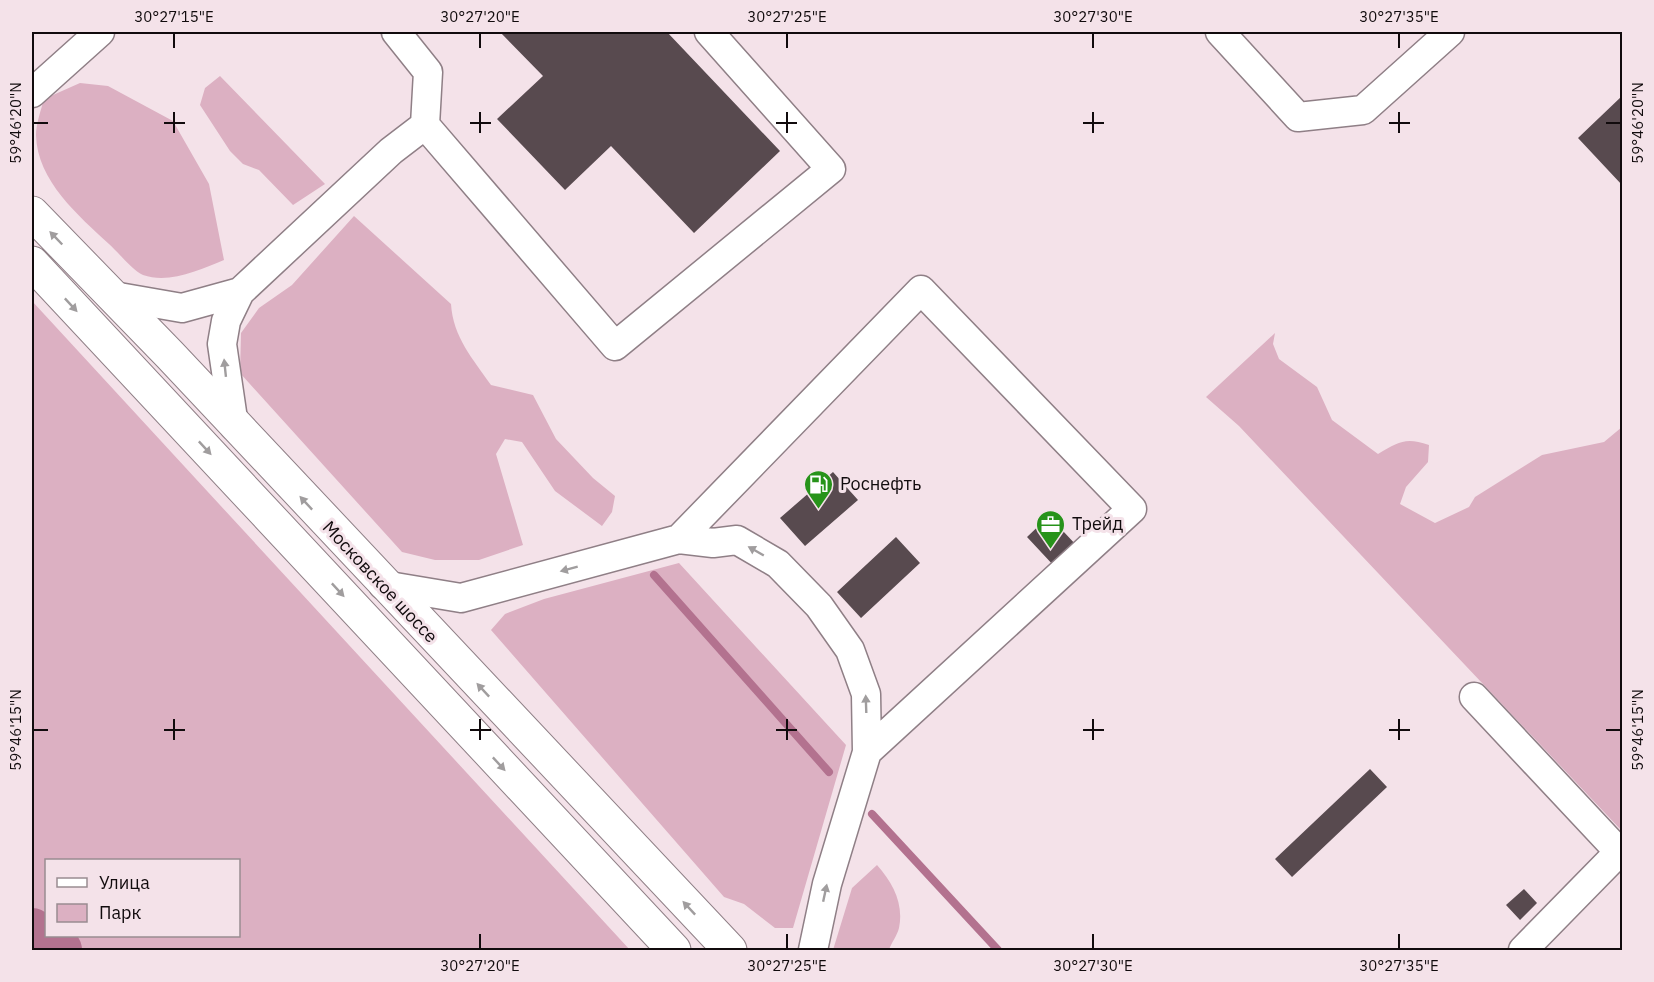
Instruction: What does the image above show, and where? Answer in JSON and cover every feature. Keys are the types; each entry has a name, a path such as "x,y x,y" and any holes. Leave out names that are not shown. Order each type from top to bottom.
{"highway":[{"name":"Московское шоссе","path":"32,213 113,296 730,951"},
{"name":"Московское шоссе","path":"32,263 674,951"}],"street":[{"path":"32,93 100,32"},
{"path":"396,32 428,72 425,125 615,346 831,170 709,32"},
{"path":"1220,32 1298,117 1363,110 1450,32"},
{"path":"234,426 222,344 226,321 240,292 392,151 425,125"},
{"path":"679,539 921,290 1132,509 867,752"},
{"path":"113,296 182,308 240,292"},
{"path":"383,585 461,598 679,539 713,543 738,540 778,564 819,606 850,650 866,694 867,752 827,884 813,951"},
{"path":"1474,697 1621,854 1523,951"}],"green space":[{"path":"220,76 325,184 293,205 259,170 243,164 230,151 200,105 205,88"},
{"path":"80,83 108,86 173,121 209,184 224,260 195,272 174,277 143,275 85,222 62,196 44,168 38,152 37,126 44,99"},
{"path":"354,216 451,304 460,337 491,385 533,395 556,439 593,478 615,496 612,512 602,526 555,491 522,442 505,439 496,454 523,545 479,560 435,560 402,552 240,373 241,333 259,308 292,285"},
{"path":"32,301 630,950 80,950 56,937 240,937 240,859 45,859 45,928 32,918"},
{"path":"1275,333 1273,344 1279,359 1317,387 1332,420 1378,454 1402,442 1414,441 1429,445 1428,462 1406,487 1400,504 1435,523 1469,507 1475,497 1542,455 1604,442 1622,427 1622,831 1239,426 1206,397"},
{"path":"679,563 846,745 793,928 775,928 744,904 724,897 491,630 505,614 544,599"},
{"path":"877,865 896,894 900,911 899,928 889,950 833,950 852,888"}],"building":[{"path":"500,32 667,32 780,151 694,233 611,146 565,190 497,119 543,76"},
{"path":"1622,96 1622,185 1578,138"},
{"name":"Роснефть","path":"833,472 858,500 805,546 780,518"},
{"path":"1049,516 1077,546 1055,567 1027,537"},
{"path":"896,537 920,563 861,618 837,592"},
{"path":"1370,769 1387,787 1292,877 1275,859"},
{"path":"1524,889 1537,903 1520,920 1506,905"}],"waterway":[{"path":"654,575 829,772"},
{"path":"872,814 998,950"},
{"path":"32,931 59,950"}],"place":[{"name":"Роснефть","path":"819,510"},
{"name":"Трейд","path":"1051,550"}]}
